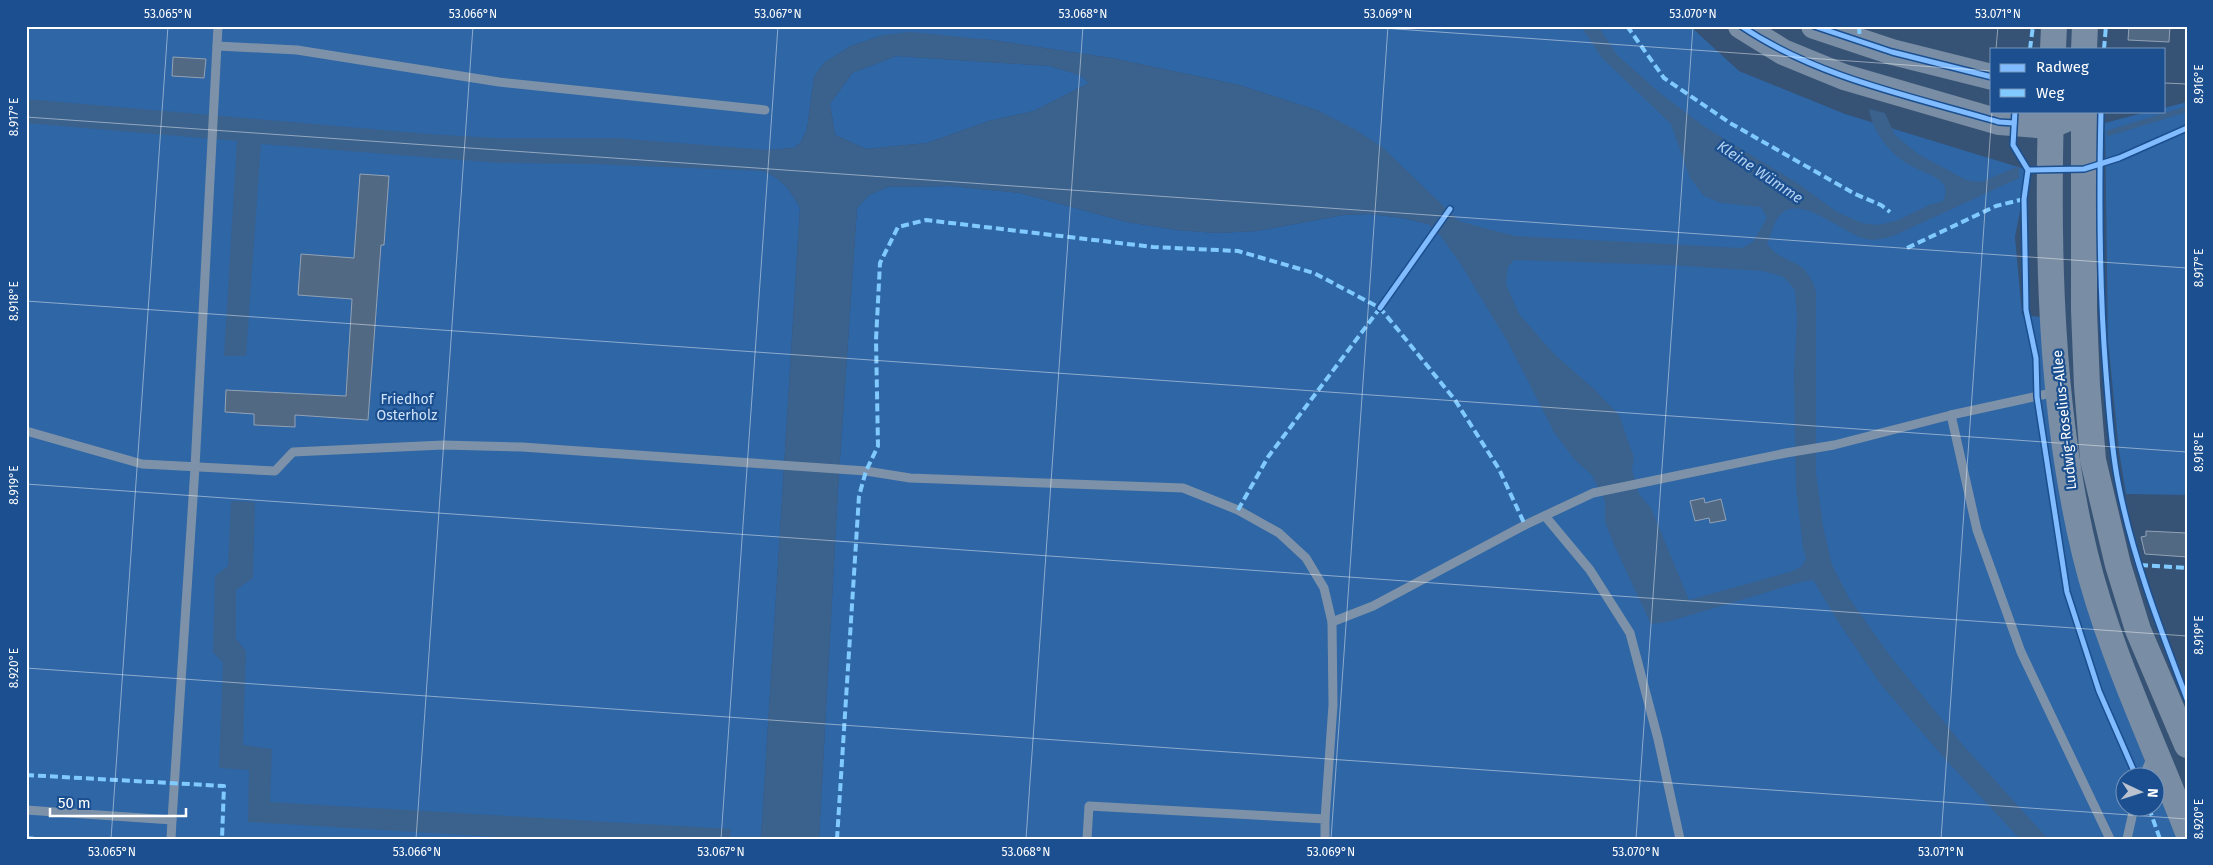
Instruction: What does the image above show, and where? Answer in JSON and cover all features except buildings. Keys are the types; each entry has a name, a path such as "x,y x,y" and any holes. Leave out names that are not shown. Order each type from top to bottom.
{"main road":[{"path":"1741,26 1783,52 1844,77 1999,122 2050,118 2079,112"},
{"path":"1814,26 1892,52 1990,76"},
{"path":"2053,48 2054,26"},
{"path":"2084,48 2085,26"},
{"name":"Ludwig-Roselius-Allee","path":"2084,112 2084,310 2087,386 2093,460 2109,531 2138,630 2187,745"},
{"name":"Ludwig-Roselius-Allee","path":"2050,118 2049,168 2052,288 2059,392 2067,470 2085,555 2111,640 2187,830"}],"lane":[{"path":"171,839 195,466 218,26"},
{"path":"217,46 297,50 499,82 765,110"},
{"path":"1332,622 1374,606 1545,516 1593,493 1786,452 1834,445 1951,415 2059,392"},
{"path":"1951,415 1977,530 2021,652 2110,839"},
{"path":"26,431 142,464 275,471 294,452 443,445 522,447 776,464 849,470 910,478 1183,488 1238,510 1279,533 1306,558 1324,588 1332,622 1333,705 1325,839"},
{"path":"1545,516 1590,570 1630,633 1658,738 1680,839"},
{"path":"2147,768 2155,748"},
{"path":"1087,839 1089,806 1325,819"},
{"path":"26,810 172,820"},
{"path":"2128,839 2132,818"}],"green space":[{"name":"Friedhof Osterholz","path":"26,26 1690,26 1739,71 1845,114 2028,170 2015,237 2022,315 2040,317 2047,360 2150,768 2116,768 2116,818 2166,818 2166,809 2179,839 1147,839 1119,837 1118,839 819,839 838,489 857,208 869,195 888,187 951,186 1020,193 1127,222 1177,230 1217,233 1256,231 1344,215 1370,214 1403,218 1428,224 1319,111 1239,85 1111,58 992,40 884,35 851,46 824,63 814,77 807,129 801,142 794,148 768,150 764,171 785,186 800,208 761,839 26,839"},
{"path":"896,56 1050,66 1080,75 1089,83 1034,111 989,121 927,143 866,149 835,135 830,104 852,73"},
{"path":"2187,102 2187,495 2126,494 2119,451 2108,340 2105,123 2146,112 2166,112 2166,107"}],"water":[{"path":"1581,26 1598,26 1617,55 1660,93 1705,127 1797,183 1837,212 1862,223 1877,225 1896,221 1929,205 1943,201 1946,192 1944,185 1939,180 1903,161 1890,149 1874,126 1869,109 1885,113 1895,135 1918,154 1966,180 1981,182 2019,166 2019,178 1893,236 1866,239 1812,212 1790,209 1782,213 1777,220 1767,244 1780,256 1806,271 1816,291 1816,473 1823,526 1832,565 1849,598 1890,656 1963,745 2048,839 2020,839 1946,760 1882,686 1841,626 1813,580 1667,622 1651,624 1605,522 1605,501 1592,475 1574,459 1554,432 1509,344 1460,263 1440,235 1428,224 1403,218 1370,214 1343,215 1256,231 1217,233 1177,230 1127,222 1020,193 951,186 888,187 869,195 857,208 838,489 819,839 761,839 800,208 785,186 764,171 591,164 499,163 261,144 246,356 224,356 237,141 26,123 26,99 429,134 494,138 616,138 768,150 794,148 801,142 807,129 814,77 824,63 851,46 884,35 910,32 992,40 1111,58 1239,85 1319,111 1354,129 1382,147 1459,221 1515,236 1742,248 1753,242 1767,218 1761,207 1721,203 1704,196 1690,178 1671,124 1602,58","holes":["896,56 1050,66 1080,75 1089,83 1034,111 989,121 927,143 866,149 835,135 830,104 852,73","1514,260 1668,265 1763,271 1784,277 1795,290 1797,319 1794,373 1796,488 1806,559 1802,566 1793,571 1689,600 1651,508 1639,494 1632,470 1634,458 1619,415 1594,389 1554,354 1519,314 1506,284 1508,267"]},
{"path":"231,501 255,502 253,578 236,590 236,639 246,651 243,745 272,749 270,802 731,829 730,839 533,839 248,822 249,770 219,768 223,663 213,652 215,576 228,566"}],"waterway":[{"name":"Kleine Wümme","path":"2109,133 2187,109"}],"marked path":[{"path":"1627,26 1664,78 1730,123 1855,194 1881,205 1890,212"},
{"path":"1859,26 1860,43"},
{"path":"2030,48 2033,26"},
{"path":"2104,48 2106,26"},
{"path":"1907,248 1996,206 2024,199"},
{"path":"837,839 859,496 866,471 878,446 876,340 880,263 898,227 926,220 1153,247 1238,251 1314,273 1380,308 1455,400 1499,469 1525,525"},
{"path":"1238,510 1268,457 1380,308"},
{"path":"2140,565 2187,568"},
{"path":"26,775 224,786 222,839"},
{"path":"2153,818 2160,839"},
{"path":"26,838 36,839"}],"cycle path":[{"path":"1741,26 1801,59 1866,84 1999,122 2014,123"},
{"path":"1814,26 1892,52 1990,76"},
{"path":"2015,112 2013,145 2028,170 2024,199 2026,310 2036,358 2037,397 2067,592 2099,691 2133,768"},
{"path":"2101,112 2101,275 2110,428 2118,482 2131,537 2157,619 2187,699"},
{"path":"2028,170 2084,169 2119,158 2187,128"},
{"path":"1380,308 1450,209"}]}
